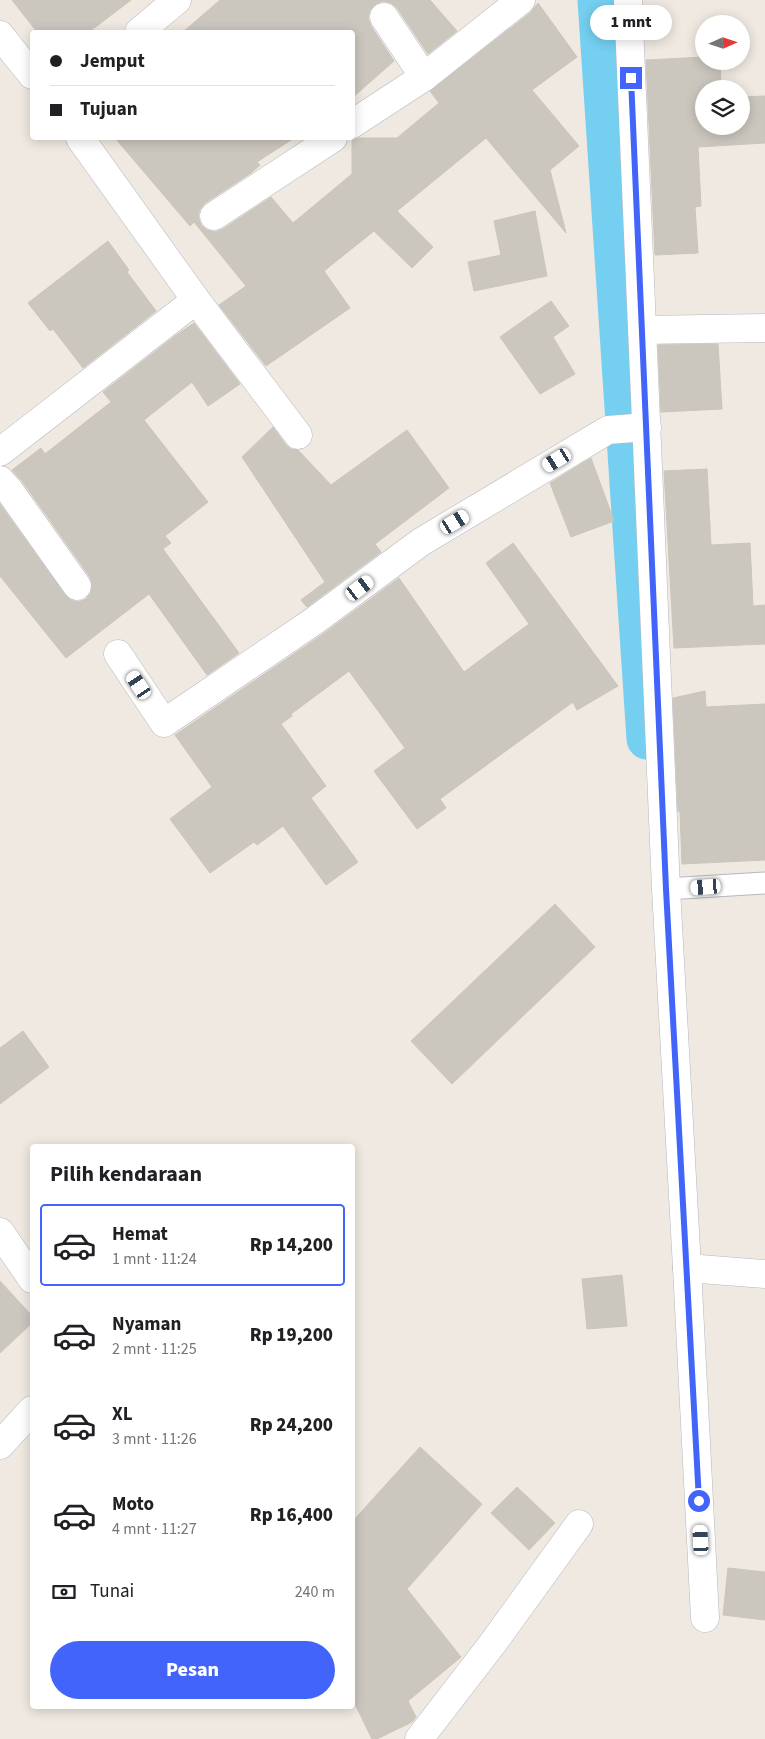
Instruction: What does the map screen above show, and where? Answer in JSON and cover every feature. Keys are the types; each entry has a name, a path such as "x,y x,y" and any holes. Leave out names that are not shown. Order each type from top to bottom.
{"street":[{"path":"141,30 178,0"},
{"path":"355,122 424,77 521,0"},
{"path":"628,0 666,889 705,1618"},
{"path":"384,17 424,77"},
{"path":"0,35 30,72"},
{"path":"81,140 196,300 298,435"},
{"path":"214,216 329,140"},
{"path":"0,452 196,300"},
{"path":"642,330 765,328"},
{"path":"118,654 164,724 314,622 421,542 608,430 646,427"},
{"path":"0,480 77,586"},
{"path":"0,1232 30,1276"},
{"path":"687,1268 765,1274"},
{"path":"0,1445 30,1412"},
{"path":"419,1739 493,1643 579,1524"}],"lane":[{"path":"666,889 765,883"}],"building":[{"path":"12,0 131,0 92,30 35,30"},
{"path":"220,0 430,0 457,31 428,54 397,8 391,3 383,1 376,4 370,10 368,18 371,26 394,61 355,95 355,30 185,30"},
{"path":"538,3 577,57 532,90 579,146 550,170 566,233 486,138 397,211 433,247 412,268 374,231 324,271 350,308 266,366 219,305 246,286 194,222 190,226 117,140 291,140 257,162 260,165 251,173 205,203 200,209 198,216 201,225 207,230 215,232 223,229 271,197 293,223 352,174 352,140 359,138 397,138 439,103 430,91 531,12"},
{"path":"695,57 695,70 720,70 721,80 695,80 695,135 750,135 750,97 765,96 765,143 698,147 701,206 695,207 698,253 655,255 646,60"},
{"path":"535,211 547,276 474,291 468,262 501,255 494,221"},
{"path":"108,241 129,270 127,272 156,311 83,368 53,329 50,331 28,303"},
{"path":"551,301 569,326 553,337 575,374 540,394 500,337"},
{"path":"194,323 240,384 208,406 192,382 144,420 208,502 165,536 171,543 163,549 239,653 207,675 149,594 66,658 0,576 0,504 70,600 78,602 86,599 91,593 92,584 90,577 22,481 12,470 41,448 45,454 111,402 103,392"},
{"path":"718,344 722,409 661,412 658,345"},
{"path":"273,427 286,445 291,449 298,450 331,485 407,430 449,488 375,544 381,552 307,607 301,600 325,582 242,457"},
{"path":"591,458 614,521 571,537 550,483"},
{"path":"707,469 711,545 750,543 753,606 765,605 765,644 674,648 664,471"},
{"path":"513,543 618,686 577,710 573,702 440,799 446,808 417,829 374,771 405,748 349,671 291,714 292,716 281,724 326,786 311,798 358,862 326,885 283,826 257,845 254,842 210,873 170,819 212,787 175,735 323,634 399,578 464,672 529,624 486,563"},
{"path":"705,691 706,707 765,704 765,860 682,864 673,698"},
{"path":"555,904 595,947 452,1084 411,1041"},
{"path":"23,1031 49,1067 0,1104 0,1048"},
{"path":"622,1275 627,1326 587,1329 582,1279"},
{"path":"0,1281 30,1314 30,1325 0,1353"},
{"path":"420,1447 482,1504 407,1589 461,1657 408,1701 416,1717 412,1722 377,1739 372,1739 355,1704 355,1519"},
{"path":"517,1487 555,1523 529,1550 491,1513"},
{"path":"728,1568 765,1572 765,1620 723,1615"}],"waterway":[{"path":"598,0 647,739"}],"route":[{"path":"631,78 666,889 672,972 699,1501"}]}
